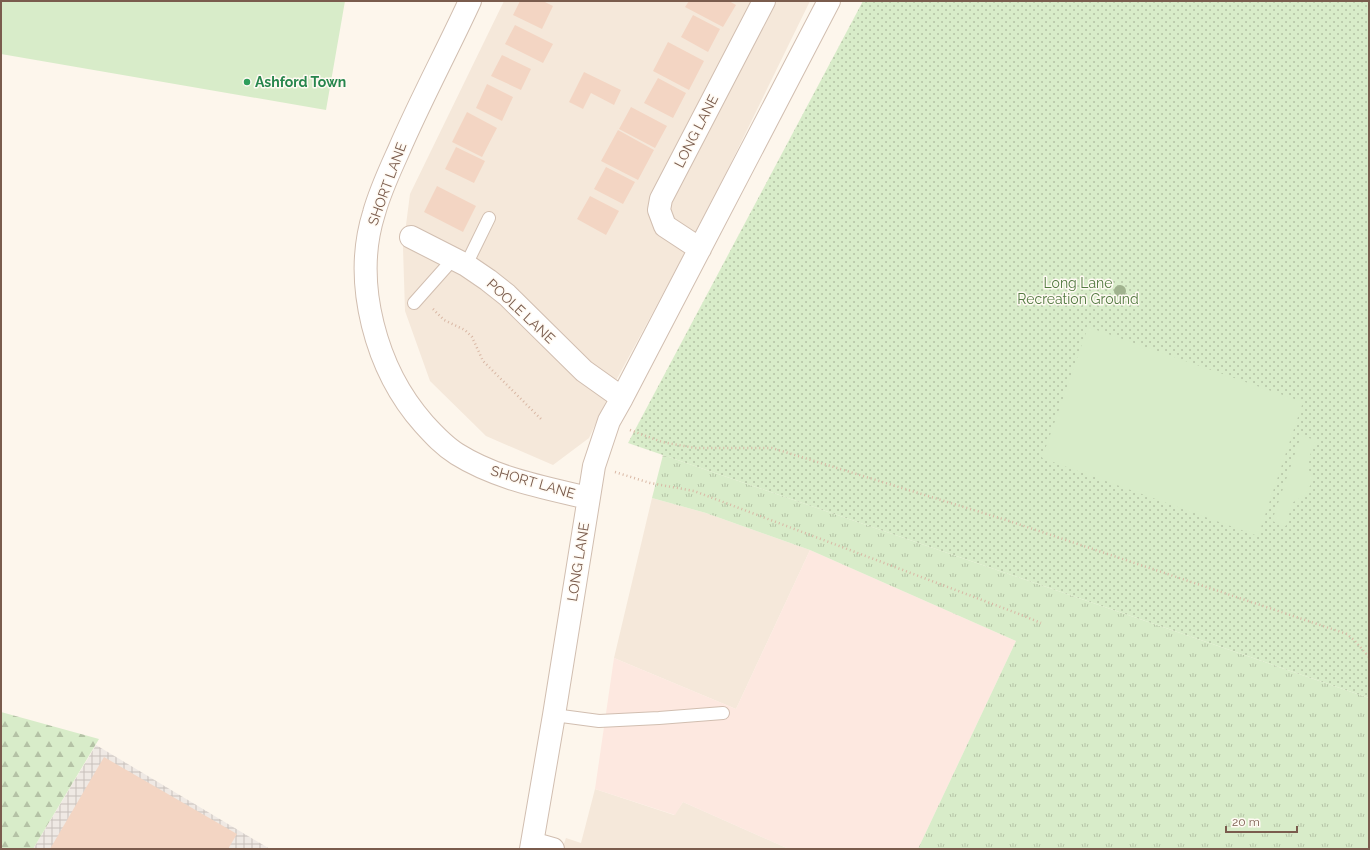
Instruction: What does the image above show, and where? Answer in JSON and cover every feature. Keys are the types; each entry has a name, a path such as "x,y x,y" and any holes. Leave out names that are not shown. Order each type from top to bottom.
{"street":[{"name":"SHORT LANE","path":"470,1 407,131 374,212 366,253 367,284 372,321 382,356 398,388 414,413 437,438 456,453 480,467 502,476 588,498"},
{"name":"LONG LANE","path":"700,249 665,226 660,210 661,199 764,1"},
{"name":"LONG LANE","path":"531,846 554,715 588,498 594,466 609,422 700,249 821,4"},
{"name":"POOLE LANE","path":"411,237 460,262 507,295 584,371 622,398"},
{"path":"531,846 554,849"}],"lane":[{"path":"417,299 460,262 489,218"},
{"path":"554,715 599,720 659,718 723,713"}],"path":[{"path":"417,299 444,320 465,330 472,336 483,361 541,419"},
{"path":"609,422 662,442 695,448 772,448 1006,520 1346,634 1355,641 1369,657"},
{"path":"594,466 650,483 694,491 1019,614 1041,624"}],"shaded area":[{"path":"504,1 810,1 707,212 612,388 589,438 553,465 486,436 430,381 405,311 403,248 410,194"},
{"path":"652,498 706,513 810,550 736,709 614,658"},
{"path":"810,550 1016,641 918,849 789,849 683,802 675,815 595,789 614,658 736,709"},
{"path":"96,745 270,849 33,849"},
{"path":"595,789 674,815 683,802 789,849 562,849 566,838 581,843"}],"green space":[{"name":"Ashford Town","path":"1,1 345,1 326,110 1,54"},
{"name":"Long Lane Recreation Ground","path":"863,1 1369,1 1369,698 628,443"},
{"path":"1088,327 1303,402 1258,536 1042,458"},
{"path":"1301,436 1316,440 1307,463 1311,477 1311,484 1305,495 1292,503 1286,526 1272,521"},
{"path":"663,455 1369,698 1369,849 918,849 1016,641 810,550 706,513 652,498"},
{"path":"1,712 99,739 33,849 1,849"}],"building":[{"path":"520,1 543,1 553,6 542,29 513,15"},
{"path":"689,1 729,1 736,5 723,27 685,7"},
{"path":"693,15 720,29 708,52 681,37"},
{"path":"515,25 553,44 543,63 505,44"},
{"path":"668,42 704,61 689,90 653,71"},
{"path":"502,55 531,69 521,90 491,76"},
{"path":"584,72 621,90 614,105 591,93 583,109 569,102"},
{"path":"658,78 686,93 673,118 644,103"},
{"path":"487,84 513,97 502,121 476,108"},
{"path":"631,107 667,126 655,148 619,129"},
{"path":"467,112 497,128 482,157 452,142"},
{"path":"618,130 654,150 638,180 601,161"},
{"path":"456,147 485,161 474,183 445,169"},
{"path":"606,167 635,182 623,204 594,189"},
{"path":"437,186 476,206 463,232 424,212"},
{"path":"590,196 619,211 606,235 577,219"},
{"path":"104,757 237,834 228,849 50,849"}],"place":[{"name":"Ashford Town","path":"247,82"}]}
